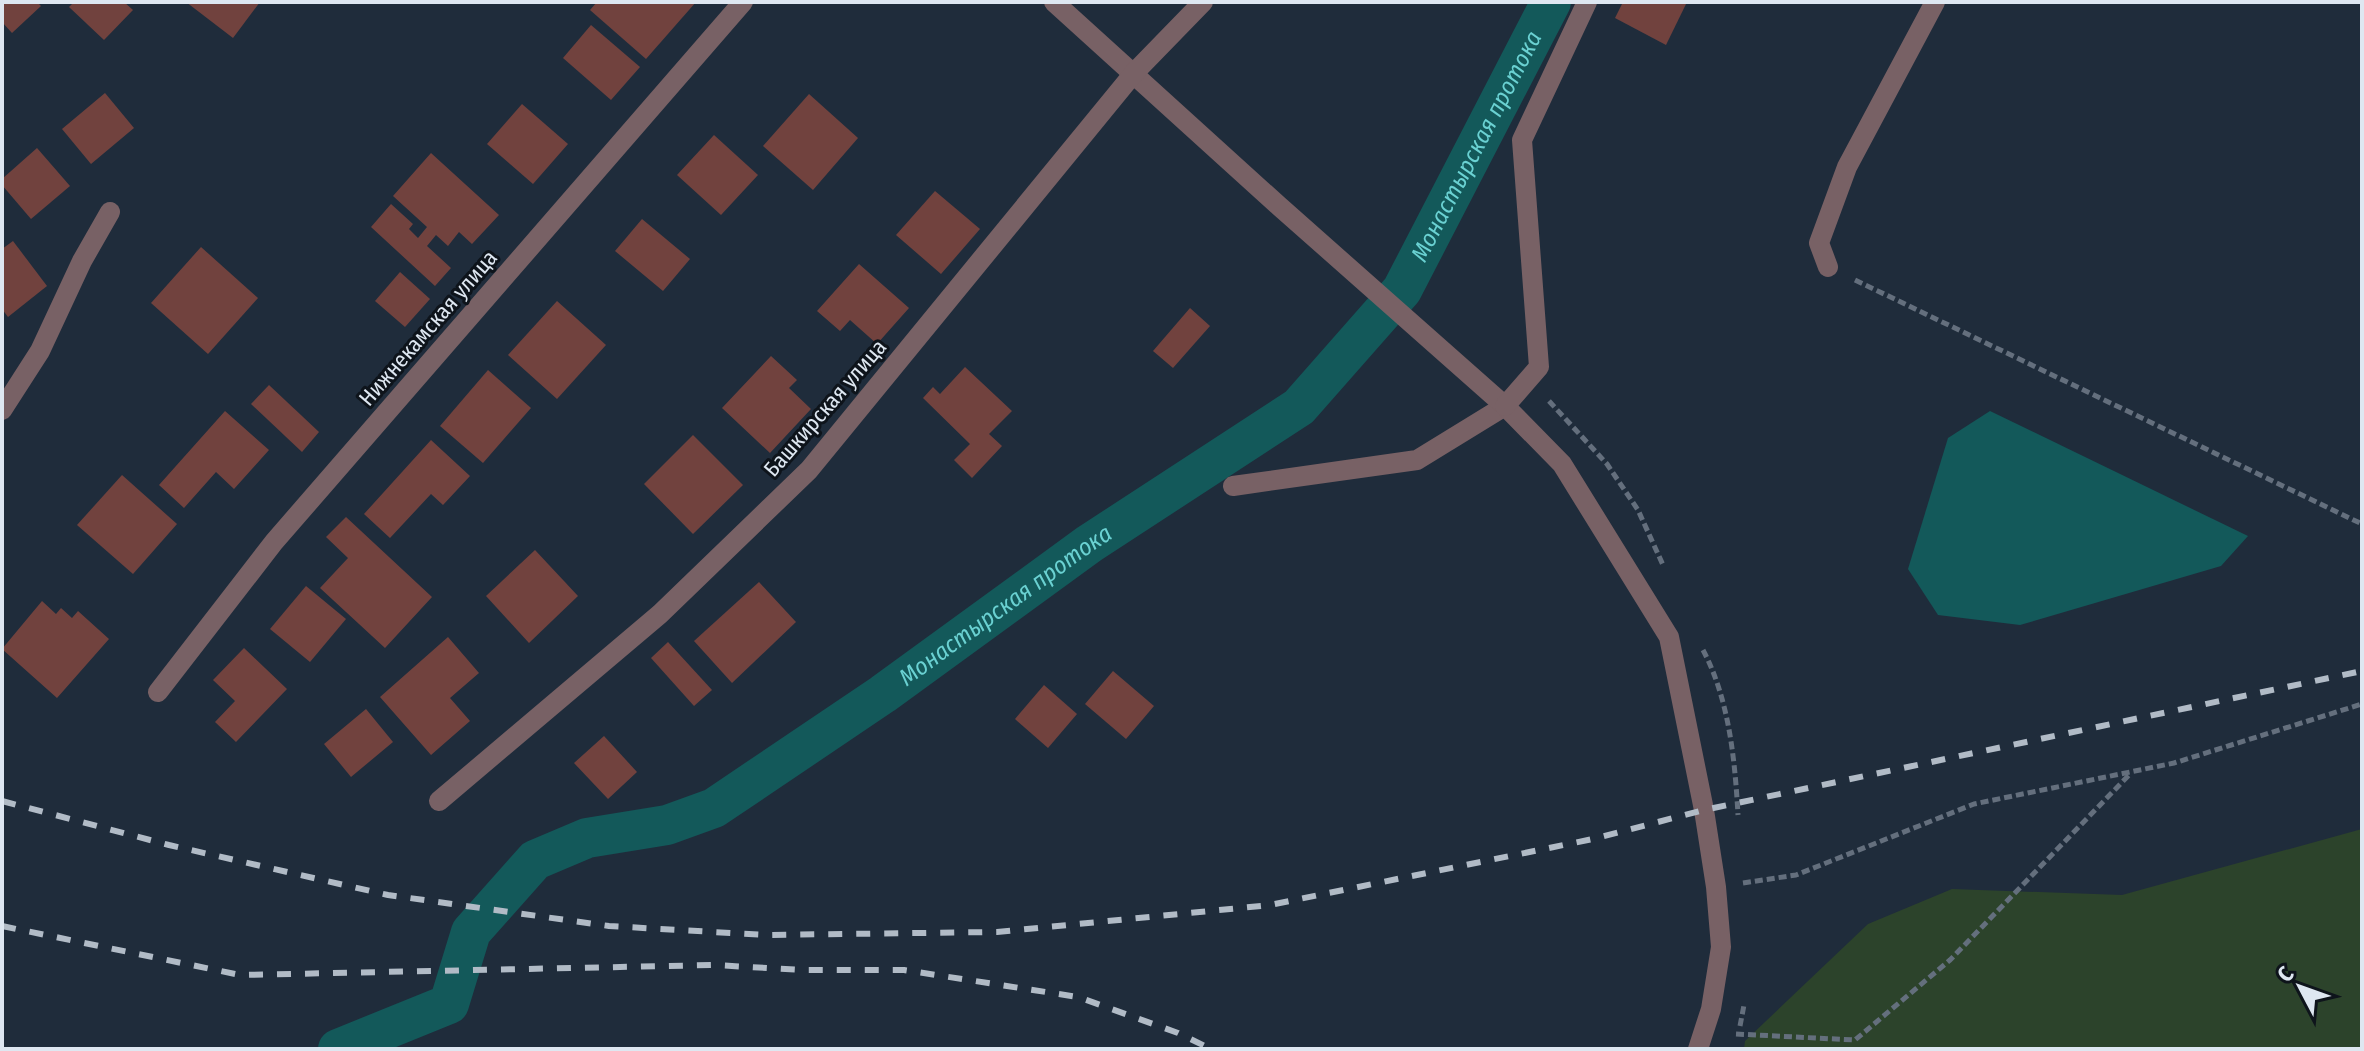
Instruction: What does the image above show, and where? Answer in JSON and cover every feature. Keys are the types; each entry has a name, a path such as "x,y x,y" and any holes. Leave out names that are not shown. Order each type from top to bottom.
{"street":[{"name":"Нижнекамская улица","path":"158,692 274,542 743,2"},
{"path":"1054,2 1505,406 1562,464 1669,637 1704,810 1716,887 1721,947 1711,1009 1698,1049"},
{"name":"Башкирская улица","path":"439,801 660,614 809,470 1134,73 1203,2"},
{"path":"1233,486 1417,460 1505,406 1539,367 1522,140 1587,2"},
{"path":"1828,267 1819,243 1847,167 1935,2"},
{"path":"2,410 40,351 82,261 110,212"}],"path":[{"path":"1828,267 2362,524"},
{"path":"1716,887 1796,875 1974,804 2174,763 2362,704"},
{"path":"1736,1034 1855,1040 1950,960 2132,772"}],"shaded area":[{"path":"1990,411 2248,536 2221,566 2020,625 1938,615 1908,569 1948,438"},
{"path":"2362,829 2362,1049 1744,1049 1745,1041 1868,924 1952,889 2122,895"}],"building":[{"path":"2,2 37,2 41,6 12,33 2,22"},
{"path":"74,2 124,2 133,10 104,40 69,7"},
{"path":"186,2 260,2 233,38"},
{"path":"597,2 696,2 646,59 590,10"},
{"path":"1623,2 1687,2 1666,45 1615,18"},
{"path":"591,25 640,67 611,100 563,58"},
{"path":"105,93 134,128 91,164 62,129"},
{"path":"809,94 858,138 813,190 763,146"},
{"path":"522,104 568,144 533,184 487,144"},
{"path":"714,135 758,175 721,215 677,175"},
{"path":"37,148 70,186 31,219 2,185 2,179"},
{"path":"431,153 499,215 472,244 459,232 448,246 436,235 427,246 451,268 435,286 371,227 391,204 413,224 409,229 418,238 427,227 393,196"},
{"path":"935,191 980,229 941,274 896,235"},
{"path":"642,219 690,259 663,291 615,251"},
{"path":"13,241 47,286 8,317 2,309 2,249"},
{"path":"201,247 258,298 208,354 151,303"},
{"path":"859,264 909,308 877,344 850,320 840,331 817,311"},
{"path":"400,272 430,299 405,327 375,301"},
{"path":"557,301 606,345 557,399 508,355"},
{"path":"1190,308 1210,326 1173,368 1153,351"},
{"path":"771,356 797,380 789,388 811,409 770,453 722,408"},
{"path":"965,367 1012,411 989,434 1002,446 972,478 954,460 970,444 923,398 933,387 940,394"},
{"path":"488,370 531,408 483,463 440,426"},
{"path":"269,385 319,432 302,452 251,404"},
{"path":"225,411 269,450 234,489 216,472 184,508 159,485"},
{"path":"693,435 743,485 693,534 644,484"},
{"path":"431,440 470,476 443,505 431,494 390,538 364,514"},
{"path":"122,475 177,524 133,574 77,525"},
{"path":"346,517 432,597 385,648 320,588 348,558 326,537"},
{"path":"535,550 578,596 529,643 486,596"},
{"path":"759,582 796,622 732,683 694,641"},
{"path":"306,586 346,619 310,662 270,629"},
{"path":"42,601 56,614 61,608 72,618 78,611 109,639 57,698 2,649"},
{"path":"448,637 479,673 450,698 470,721 431,755 380,697"},
{"path":"668,642 712,690 694,706 651,658"},
{"path":"244,648 287,689 236,742 215,722 235,701 213,680"},
{"path":"1113,671 1154,706 1126,739 1085,704"},
{"path":"1044,685 1077,714 1048,748 1015,719"},
{"path":"366,709 393,742 351,777 324,744"},
{"path":"604,736 637,772 608,799 574,763"}],"waterway":[{"name":"Монастырская протока","path":"338,1049 449,1004 471,932 535,860 587,838 667,825 714,808 883,694 1089,544 1299,407 1402,290 1551,2"}],"railway":[{"path":"2,801 169,845 388,895 609,926 766,935 997,932 1270,905 1593,839 1704,810 2362,671"},
{"path":"2,926 240,975 714,965 804,970 904,970 1078,997 1178,1033 1211,1049"}]}
